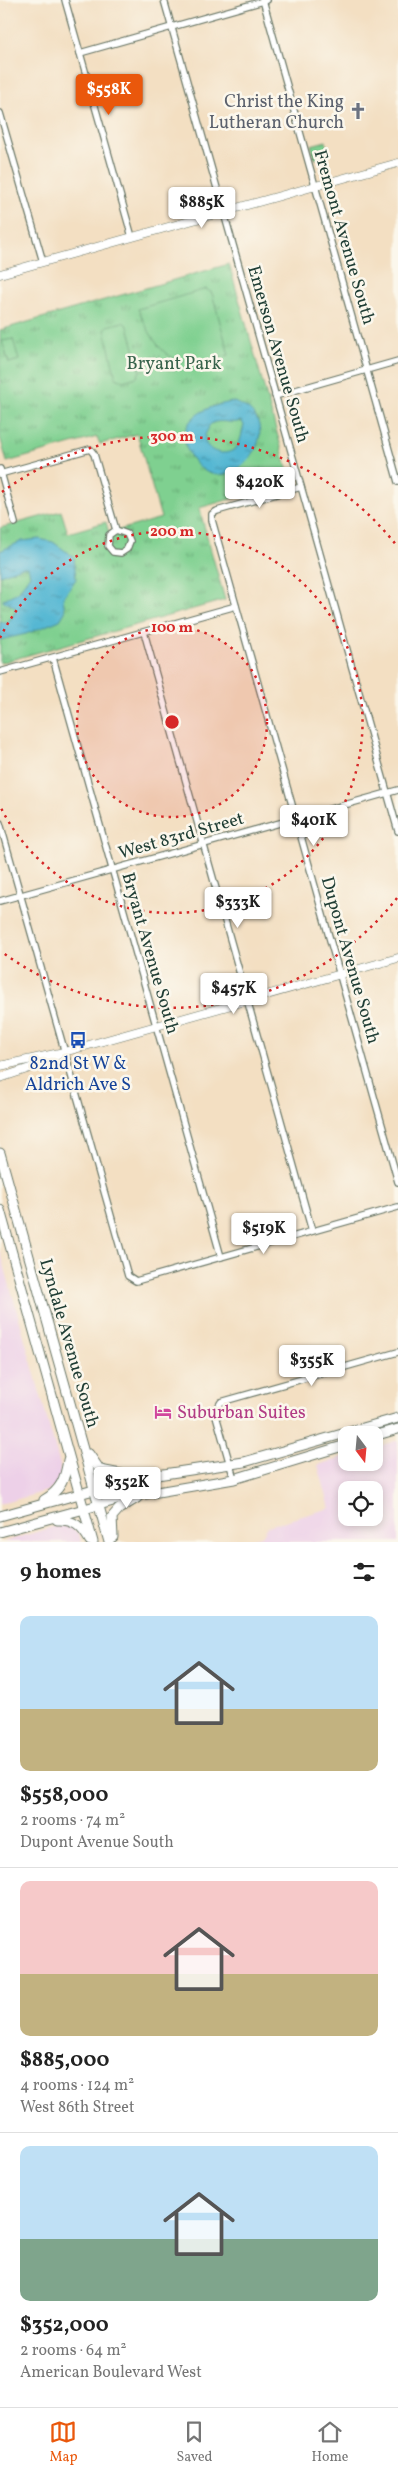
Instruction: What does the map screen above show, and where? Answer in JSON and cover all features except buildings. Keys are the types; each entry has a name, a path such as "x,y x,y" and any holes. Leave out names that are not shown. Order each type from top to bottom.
{"main road":[{"name":"Lyndale Avenue South","path":"0,1153 110,1542"},
{"name":"Lyndale Avenue South","path":"0,1210 92,1542"},
{"path":"0,1516 141,1477 199,1467 229,1466 398,1418"},
{"path":"383,1433 398,1429"},
{"path":"0,1532 149,1492 234,1479 338,1447"},
{"path":"83,1448 100,1470 120,1475 141,1477"},
{"path":"32,1506 60,1488 66,1475 68,1455"},
{"path":"114,1542 112,1517 119,1508 130,1500 149,1492"},
{"path":"37,1521 68,1519 79,1526 92,1542"}],"street":[{"path":"65,0 132,237"},
{"name":"Emerson Avenue South","path":"164,0 398,831"},
{"path":"80,53 264,0"},
{"name":"Fremont Avenue South","path":"264,0 398,482"},
{"path":"0,113 43,262"},
{"path":"0,274 398,163"},
{"path":"275,396 398,361"},
{"path":"15,523 0,472 90,449 94,454 116,530"},
{"name":"Dupont Avenue South","path":"300,487 212,514 236,606 398,1182"},
{"path":"116,530 126,534 130,541 128,549 121,553 113,552 107,542 109,535 116,530"},
{"path":"0,672 236,606"},
{"path":"144,632 312,1231"},
{"name":"Bryant Avenue South","path":"53,658 221,1257"},
{"name":"West 83rd Street","path":"0,901 398,790"},
{"path":"0,823 125,1267 131,1280 136,1281 398,1206"},
{"path":"0,1066 64,1052 398,958"},
{"path":"0,1078 42,1064 64,1052"},
{"path":"0,1061 13,1062"},
{"path":"0,1086 13,1075"},
{"path":"234,1479 215,1412 221,1402 398,1352"}],"shaded area":[{"path":"0,1250 60,1465 60,1476 54,1486 47,1491 0,1504"},
{"path":"398,1440 398,1542 240,1542 262,1536 268,1526 330,1508 318,1465 338,1459 338,1471 383,1471 383,1445"},
{"path":"60,1525 73,1528 79,1534 81,1542 3,1542"}],"green space":[{"path":"326,141 329,155 315,159 311,145"},
{"name":"Bryant Park","path":"229,264 291,482 199,508 225,600 0,663 0,528 61,511 68,533 106,522 109,533 161,518 137,434 100,444 97,437 7,462 0,437 0,330"},
{"path":"206,289 212,293 229,355 194,362 182,361 171,357 154,340 138,309"},
{"path":"123,322 128,326 140,371 137,377 123,381 116,378 105,331 107,326"},
{"path":"13,339 19,360 9,363 2,341"}],"water":[{"path":"234,402 248,409 258,421 260,435 255,450 246,463 233,472 219,475 204,471 191,457 186,445 185,434 187,425 193,418 212,407","holes":["241,421 244,425 238,445 232,451 219,453 213,451 206,443 205,437 209,426 214,422"]},
{"path":"39,539 53,542 74,557 76,579 63,598 65,612 60,620 26,634 0,640 0,622 7,623 15,613 15,607 2,600 18,592 30,575 28,567 22,567 0,575 0,551 22,541"}],"place":[{"name":"Christ the King Lutheran Church","path":"358,111"},
{"name":"82nd St W & Aldrich Ave S","path":"78,1040"},
{"name":"Suburban Suites","path":"163,1412"}]}
